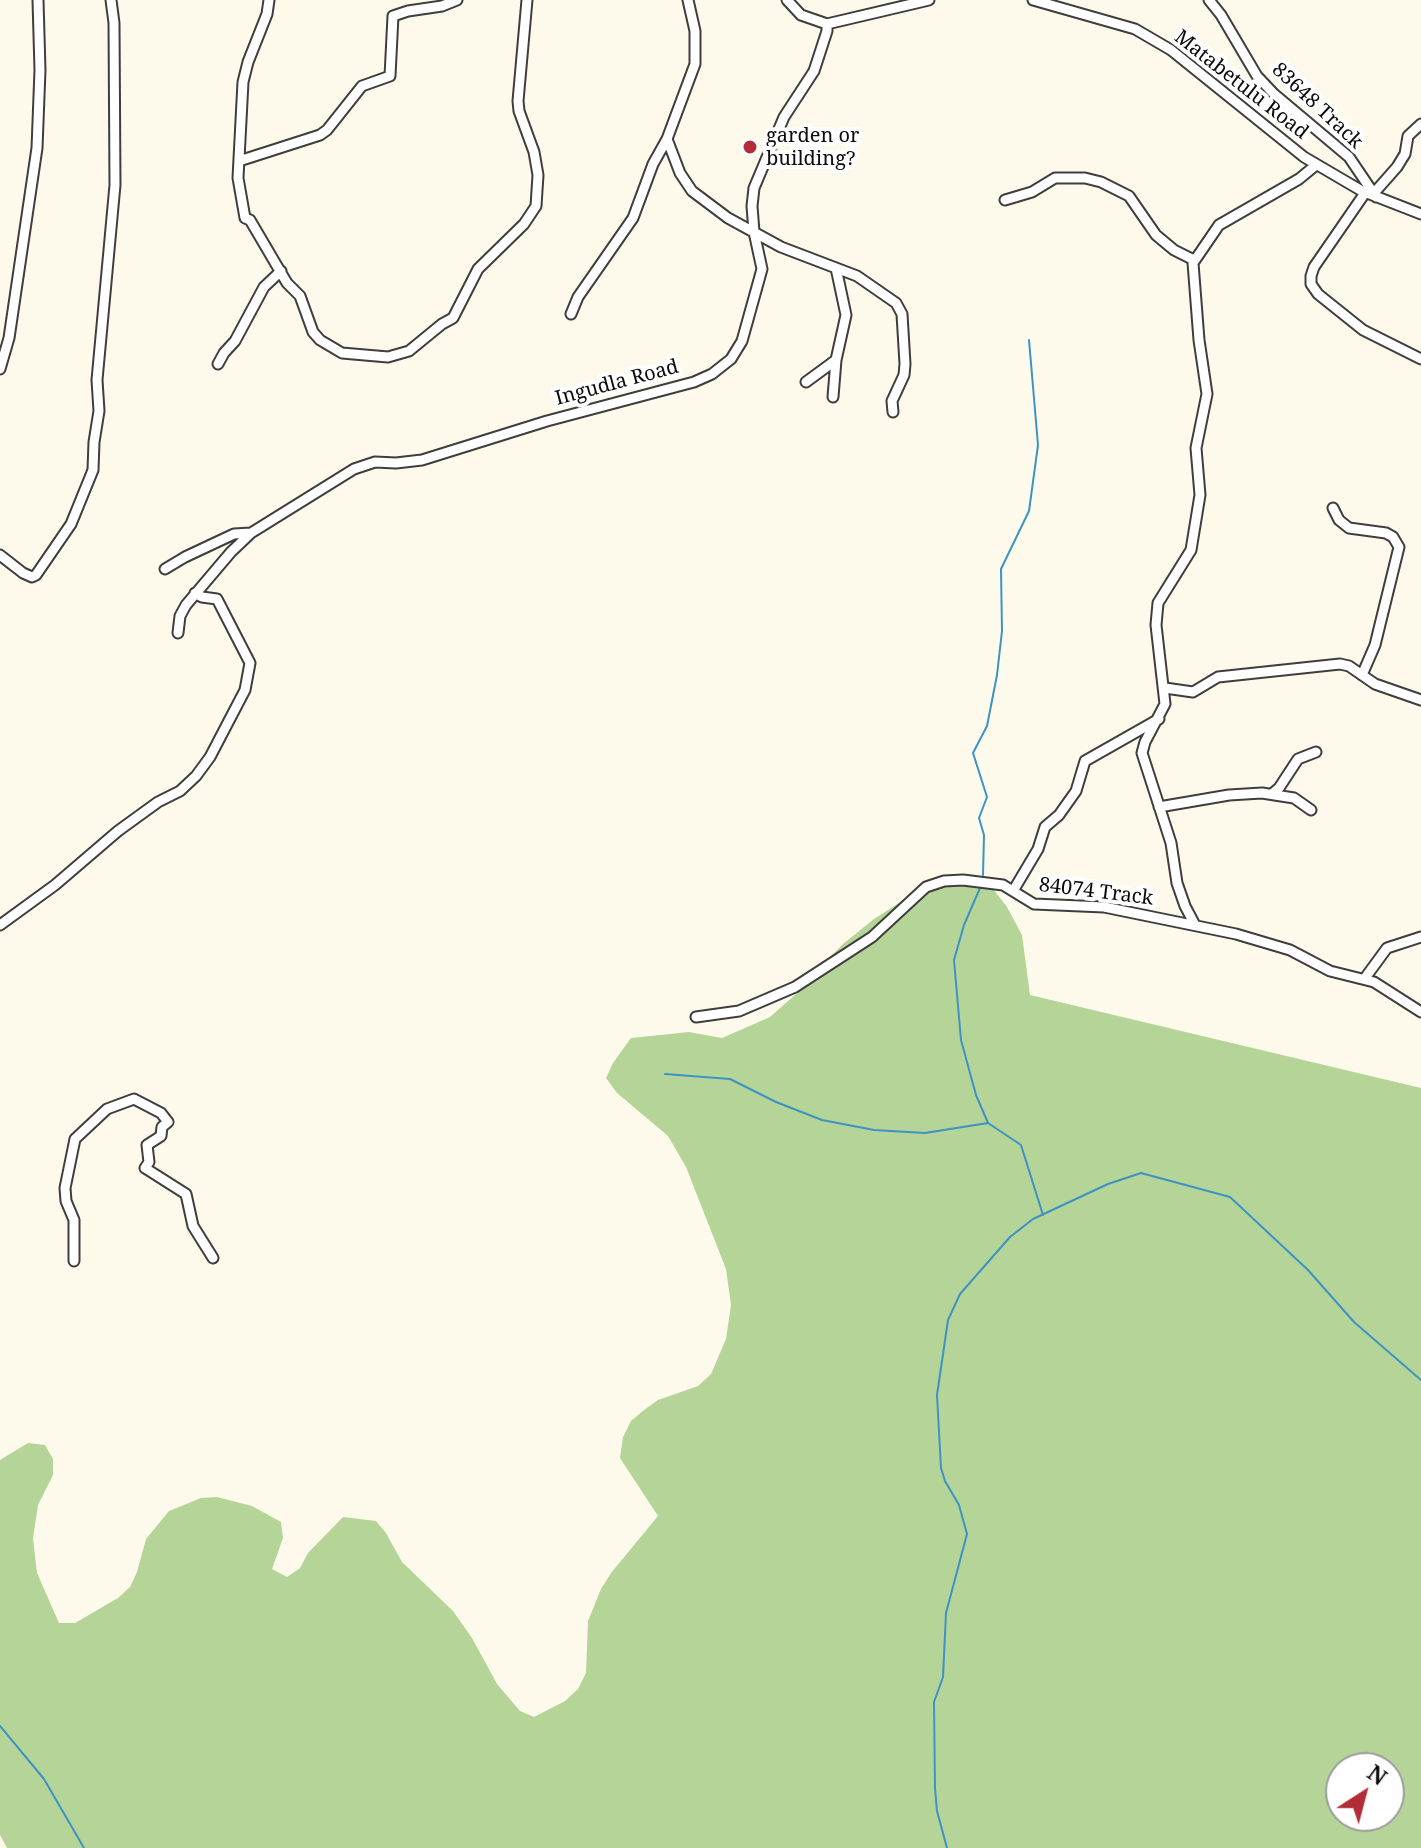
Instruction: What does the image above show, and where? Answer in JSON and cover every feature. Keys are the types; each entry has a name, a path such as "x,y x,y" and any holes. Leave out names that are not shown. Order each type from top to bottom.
{"street":[{"path":"0,369 9,338 36,162 40,70 38,0"},
{"path":"0,555 23,573 32,577 36,575 71,524 93,470 99,411 97,380 115,185 114,23 111,0"},
{"path":"269,0 243,82 239,161 240,195 245,218 250,220 304,304 313,332 324,343 342,353 388,357 422,343 453,318 478,269 524,224 537,202 538,175 534,152 518,101 527,0"},
{"path":"239,161 327,130 362,86 390,76 391,24 395,14 442,6 457,0"},
{"path":"571,314 578,297 633,218 695,64 695,31 688,0"},
{"path":"787,0 801,15 827,24 929,0"},
{"name":"Matabetulu Road","path":"1033,0 1118,22 1148,36 1184,60 1316,165 1371,194 1421,214"},
{"name":"83648 Track","path":"1209,0 1257,76 1349,157 1371,194"},
{"name":"Ingudla Road","path":"178,633 182,612 195,593 251,533 363,465 422,460 712,374 731,359 739,348 762,269 752,206 757,180 784,117 814,71 827,24"},
{"path":"1421,124 1408,136 1405,154 1397,167 1371,194 1314,267 1311,276 1311,284 1318,294 1363,330 1421,359"},
{"path":"667,139 680,173 692,191 728,218 808,258 857,276 890,298 902,314 905,364 904,375 892,401 893,412"},
{"path":"1195,925 1177,883 1171,843 1142,753 1165,704 1156,613 1162,594 1191,550 1200,495 1196,448 1207,394 1199,340 1194,260 1225,221 1299,179 1316,165"},
{"path":"1005,200 1032,192 1055,178 1085,178 1101,182 1129,196 1156,235 1174,250 1194,260"},
{"path":"833,397 836,360 846,310 836,268"},
{"path":"218,364 235,341 264,287 281,271"},
{"path":"806,382 836,360"},
{"path":"1333,508 1339,520 1349,528 1386,533 1393,537 1399,547 1375,645 1362,675"},
{"path":"165,569 234,534 251,533"},
{"path":"0,925 158,802 180,791 210,757 245,690 250,663 217,599 195,593"},
{"path":"1165,688 1193,692 1214,677 1304,666 1344,665 1375,684 1421,700"},
{"path":"1013,891 1038,849 1045,827 1059,815 1076,791 1085,761 1159,719"},
{"path":"1272,794 1298,759 1316,752"},
{"path":"1159,807 1229,795 1272,794 1294,798 1311,810"},
{"name":"84074 Track","path":"696,1017 739,1011 795,987 872,937 926,887 944,881 987,881 1003,885 1034,904 1104,907 1195,925 1290,950 1330,971 1365,978 1421,1012"},
{"path":"1365,978 1387,948 1421,937"},
{"path":"74,1261 74,1220 66,1201 65,1188 75,1139 107,1109 134,1099 161,1113 168,1122 162,1127 161,1136 147,1145 149,1162 145,1168 186,1194 193,1226 213,1258"}],"green space":[{"path":"944,881 987,881 1007,907 1022,935 1030,995 1421,1088 1421,1848 7,1848 0,1835 0,1460 28,1443 45,1445 53,1459 53,1475 38,1505 33,1538 37,1573 59,1623 75,1623 118,1598 130,1587 146,1539 169,1511 201,1498 217,1497 252,1506 281,1522 283,1538 272,1569 287,1577 300,1568 308,1553 343,1517 376,1521 402,1562 453,1611 497,1684 520,1711 534,1717 565,1701 578,1689 586,1673 588,1621 601,1589 658,1516 620,1458 623,1437 631,1421 644,1410 658,1400 698,1386 711,1374 726,1339 731,1305 726,1269 686,1167 668,1136 617,1093 606,1078 631,1038 689,1032 722,1038 770,1017 821,972 843,944 902,901"}],"waterway":[{"path":"983,875 984,835 979,818 987,797 973,753 987,726 997,675 1002,631 1001,569 1029,511 1038,445 1029,340"},
{"path":"980,888 964,925 954,960 961,1040 976,1095 988,1123 1021,1145 1043,1215"},
{"path":"665,1074 730,1079 822,1120 874,1130 925,1133 988,1123"},
{"path":"947,1848 937,1811 934,1702 943,1677 946,1613 967,1534 959,1505 941,1468 937,1395 948,1320 960,1294 1010,1237 1033,1219 1108,1184 1141,1173 1230,1197 1308,1270 1354,1322 1421,1380"},
{"path":"0,1726 44,1779 84,1848"}],"place":[{"name":"garden or building?","path":"750,147"}]}
